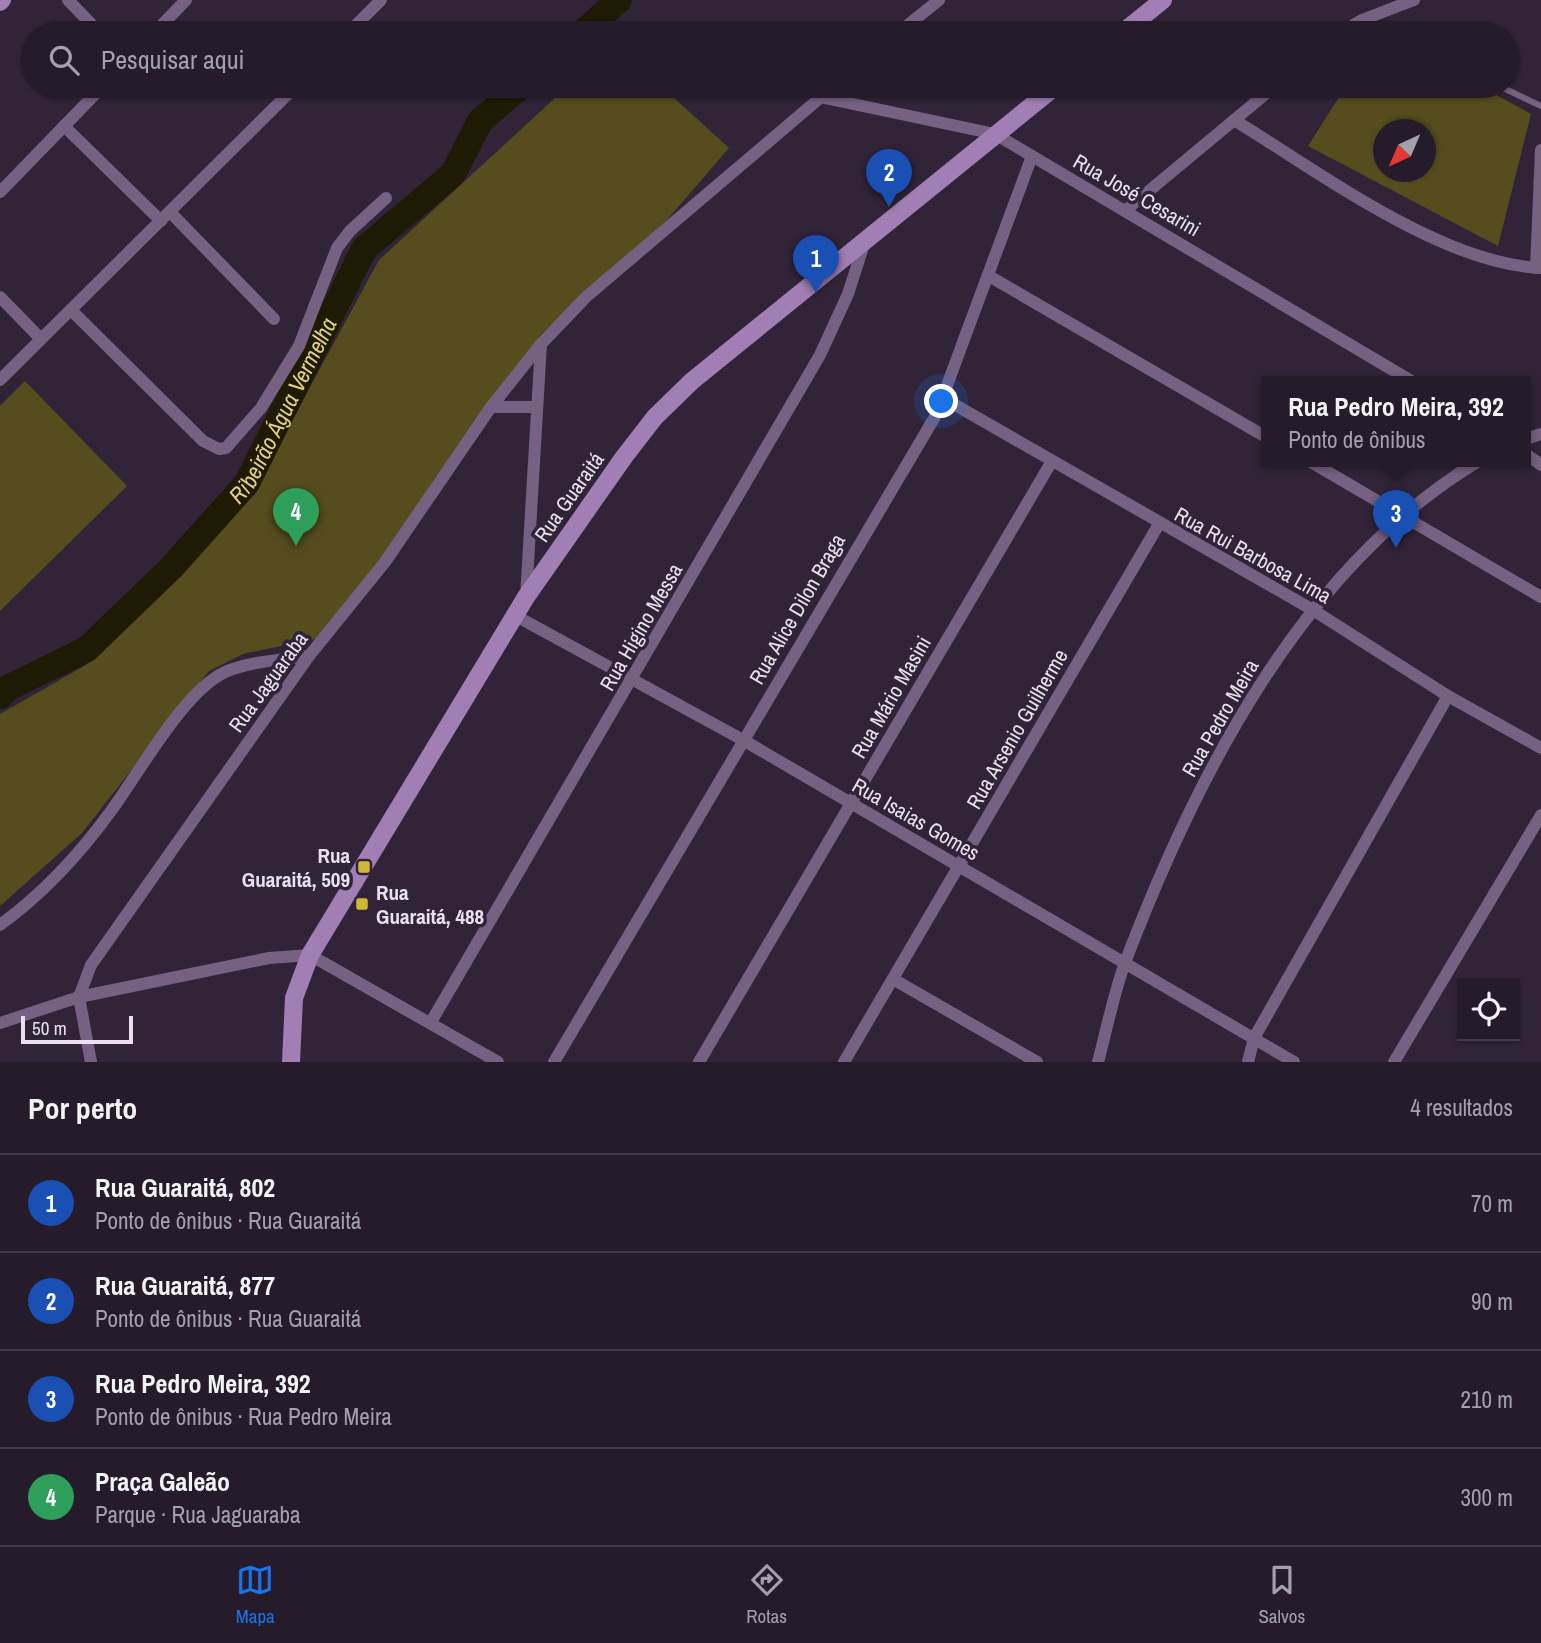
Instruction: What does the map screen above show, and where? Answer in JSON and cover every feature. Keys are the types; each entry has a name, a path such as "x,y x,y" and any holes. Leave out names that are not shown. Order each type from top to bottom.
{"street":[{"path":"68,0 88,21"},
{"path":"166,21 186,0"},
{"path":"360,21 381,0"},
{"path":"913,21 939,0"},
{"path":"1137,21 1163,0"},
{"path":"1362,20 1414,0"},
{"path":"0,192 91,98"},
{"path":"0,380 284,98"},
{"name":"Rua Jaguaraba","path":"79,998 91,965 129,908 309,656 385,562 491,407 541,344 586,297 819,98"},
{"name":"Rua José Cesarini","path":"825,98 995,134 1403,376"},
{"name":"Rua Guaraitá","path":"290,1062 294,998 310,955 526,597 655,418 692,381 1041,98"},
{"path":"1126,210 1261,98"},
{"path":"1234,120 1360,197 1444,243 1490,258 1539,268 1541,150"},
{"path":"64,126 274,319"},
{"name":"Rua Alice Dilon Braga","path":"554,1062 943,398 1032,156"},
{"path":"71,310 212,447 226,448 261,408 299,346 337,248 350,231 386,198"},
{"name":"Rua Higino Messa","path":"431,1022 820,355 855,277 865,241"},
{"path":"989,276 1261,434"},
{"path":"0,297 41,339"},
{"path":"526,597 541,344"},
{"name":"Rua Rui Barbosa Lima","path":"943,398 1313,610 1448,696 1541,748"},
{"path":"491,407 536,407"},
{"name":"Rua Mário Masini","path":"699,1062 1052,461"},
{"path":"1320,467 1541,597"},
{"name":"Rua Pedro Meira","path":"1098,1062 1125,962 1178,838 1220,753 1255,691 1313,610 1402,515 1470,467"},
{"name":"Rua Arsenio Guilherme","path":"844,1062 1159,524"},
{"name":"Rua Isaias Gomes","path":"516,616 743,740 1294,1062"},
{"path":"0,925 60,875 110,812 170,727 195,696 212,681 242,667 309,656"},
{"path":"1248,1062 1254,1038 1448,696"},
{"path":"1394,1062 1541,815"},
{"path":"0,1023 79,998 269,958 310,955 498,1062"},
{"path":"893,979 1037,1062"},
{"path":"79,998 91,1062"}],"lane":[{"path":"1520,96 1541,106"}],"shaded area":[{"path":"555,98 674,98 729,148 666,221 542,333 329,636 243,654 209,671 82,833 0,906 0,714 86,665 252,494 379,260"},
{"path":"1338,98 1502,98 1531,114 1498,246 1376,182 1436,182 1436,119 1373,119 1373,180 1308,146"},
{"path":"25,381 127,486 0,611 0,406"}],"waterway":[{"name":"Ribeirão Água Vermelha","path":"595,21 619,0"},
{"name":"Ribeirão Água Vermelha","path":"0,696 8,688 87,649 172,567 247,483 364,249 453,174 480,121 507,98"}],"place":[{"name":"Rua Guaraitá, 877","path":"889,207"},
{"name":"Rua Guaraitá, 802","path":"816,293"},
{"name":"Praça Galeão","path":"296,546"},
{"name":"Rua Pedro Meira, 392","path":"1396,548"},
{"name":"Rua Guaraitá, 509","path":"364,867"},
{"name":"Rua Guaraitá, 488","path":"362,904"}]}
